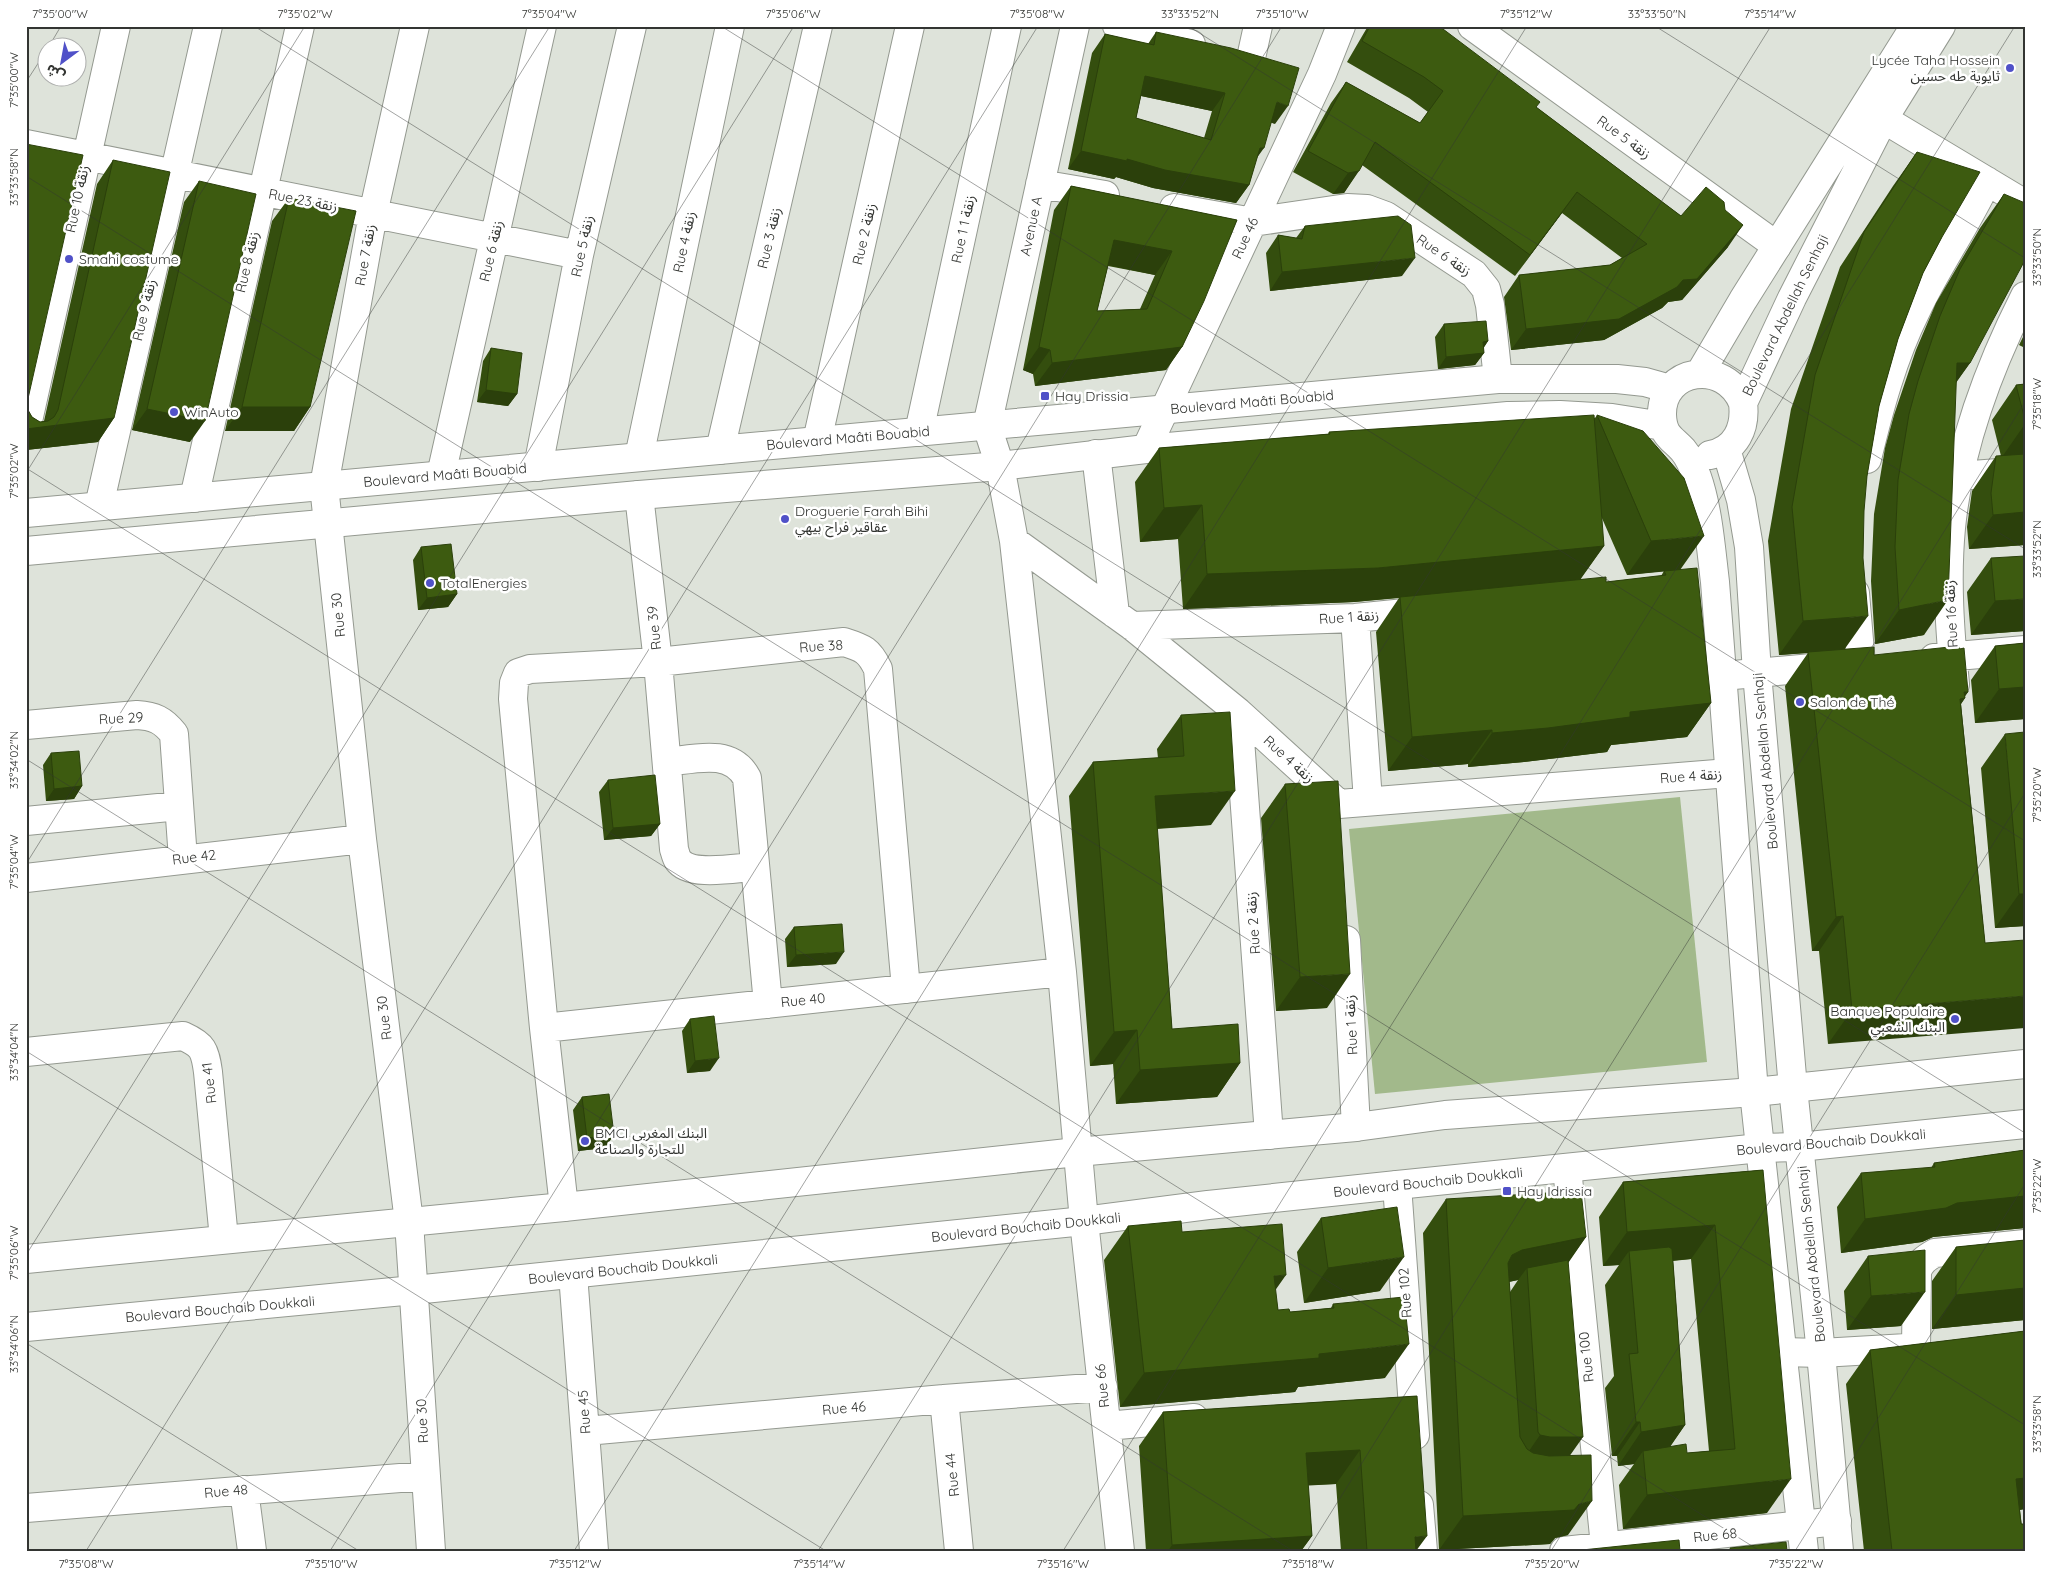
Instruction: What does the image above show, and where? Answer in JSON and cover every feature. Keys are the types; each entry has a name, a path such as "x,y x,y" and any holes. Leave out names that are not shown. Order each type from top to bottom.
{"street":[{"name":"Rue 10 زنقة","path":"26,430 116,26"},
{"name":"Rue 9 زنقة","path":"99,506 208,26"},
{"name":"Rue 8 زنقة","path":"194,498 300,26"},
{"name":"Rue 7 زنقة","path":"324,486 373,214 415,26"},
{"name":"Rue 6 زنقة","path":"441,476 542,26"},
{"name":"Rue 5 زنقة","path":"538,466 579,256 632,26"},
{"name":"Rue 4 زنقة","path":"639,457 730,26"},
{"name":"Rue 3 زنقة","path":"720,450 818,26"},
{"name":"Rue 2 زنقة","path":"817,441 910,26"},
{"name":"Rue 1 زنقة 1","path":"918,432 1007,26"},
{"name":"Avenue A","path":"987,426 1075,26"},
{"path":"1117,26 1322,74"},
{"path":"1251,58 1258,26"},
{"name":"Rue 46","path":"1146,449 1322,74 1341,26"},
{"name":"Rue 5 زنقة","path":"1472,26 1777,246"},
{"name":"Boulevard Abdellah Senhaji","path":"1839,1551 1821,1353 1799,1147 1757,672 1749,547 1741,500 1726,449 1736,440 1742,429 1743,403 1915,26"},
{"name":"Boulevard Abdellah Senhaji","path":"1663,426 1662,407 1685,380 1777,246 1874,113 1941,26"},
{"path":"1874,113 2025,204"},
{"name":"Rue 23 زنقة","path":"26,144 579,256"},
{"path":"1862,487 1876,422 1898,354 1927,289 1973,210 1987,181"},
{"path":"1040,184 1253,222"},
{"name":"Rue 6 زنقة","path":"1253,222 1347,208 1367,209 1386,216 1474,274 1486,289 1490,305 1498,379"},
{"name":"Rue 16 زنقة","path":"1958,706 1949,612 1949,566 1951,528 1959,476 1970,430 1982,394 1995,360 2025,296"},
{"name":"Boulevard Maâti Bouabid","path":"26,513 1498,379 1617,379 1645,382 1685,380 1708,374 1723,378 1735,389 1743,403"},
{"path":"26,552 639,495 1000,466 1146,449 1508,416 1560,415 1595,417 1663,426 1671,440 1694,455 1716,454 1726,449"},
{"path":"987,426 1000,466 1014,542"},
{"path":"1684,450 1697,477 1708,530 1715,582 1754,1092 1802,1538"},
{"path":"1096,454 1124,620"},
{"path":"1959,476 2025,471"},
{"name":"Rue 30","path":"324,486 362,839 409,1222 431,1551"},
{"name":"Rue 39","path":"639,495 658,662 674,849 677,860 685,866 699,870 754,867"},
{"name":"Rue 4 زنقة","path":"1014,542 1124,620 1238,712 1339,804 1729,773"},
{"name":"Rue 66","path":"1014,542 1062,972 1077,1152 1120,1551"},
{"path":"1855,571 1861,664"},
{"path":"1686,585 1715,582"},
{"name":"Rue 1 زنقة","path":"1124,620 1355,618 1452,608"},
{"path":"1355,618 1368,801"},
{"name":"Rue 38","path":"544,1028 513,699 514,682 518,673 530,670 658,662 844,642 860,647 871,654 878,669 906,989"},
{"path":"1722,676 2025,650"},
{"name":"Rue 2 زنقة","path":"1238,712 1269,1135"},
{"name":"Rue 29","path":"26,725 137,715 151,716 164,722 174,734 183,858"},
{"path":"667,762 720,757 732,761 742,768 747,778 768,1004"},
{"path":"1339,804 1341,834"},
{"path":"26,821 179,806"},
{"name":"Rue 42","path":"26,878 183,858 362,839"},
{"name":"Rue 1 زنقة","path":"1345,912 1356,1127"},
{"name":"Rue 40","path":"544,1028 1062,972"},
{"path":"544,1028 564,1207"},
{"name":"Rue 41","path":"26,1052 182,1036 197,1042 205,1052 208,1072 224,1239"},
{"path":"26,1258 564,1207 1077,1152 1356,1127 1445,1115 1754,1092 2025,1064"},
{"name":"Boulevard Bouchaib Doukkali","path":"26,1327 573,1274 1084,1221 1208,1205 1760,1148 1799,1147 2025,1124"},
{"name":"Rue 100","path":"1567,1168 1605,1546"},
{"name":"Rue 102","path":"1397,1185 1402,1399 1416,1455"},
{"path":"1916,1348 1917,1272 1925,1258 1935,1253 2025,1244"},
{"name":"Rue 45","path":"573,1274 594,1551"},
{"path":"1782,1352 1821,1353 1916,1348 1946,1344"},
{"name":"Rue 46","path":"586,1431 944,1398 1102,1387"},
{"name":"Rue 44","path":"944,1398 959,1551"},
{"path":"1107,1426 1215,1416"},
{"name":"Rue 48","path":"26,1508 425,1476"},
{"path":"1418,1484 1423,1551"},
{"path":"244,1490 252,1551"},
{"name":"Rue 68","path":"1564,1551 1605,1546 1802,1538 1836,1521"}],"green space":[{"path":"1680,797 1707,1062 1375,1094 1349,829"}],"building":[{"path":"1370,26 1439,26 1540,102 1536,107 1681,216 1706,187 1724,202 1725,210 1743,225 1697,279 1683,280 1677,287 1619,319 1526,329 1519,275 1610,265 1647,244 1577,192 1530,255 1375,142 1359,171 1348,173 1308,151 1346,82 1420,123 1443,91 1424,77 1362,41"},
{"path":"1156,32 1231,48 1299,68 1288,106 1277,102 1264,148 1260,148 1249,185 1165,170 1127,159 1127,161 1081,151 1105,34 1154,45","holes":["1145,76 1225,93 1211,140 1136,118"]},
{"path":"26,144 83,155 27,403 32,417 40,422 48,421 54,417 58,410 113,160 170,172 114,418 26,429"},
{"path":"1917,152 1980,172 1923,273 1898,339 1879,406 1867,476 1864,511 1863,558 1868,616 1803,621 1792,507 1815,375 1864,232"},
{"path":"199,181 256,194 205,421 147,409"},
{"path":"1071,186 1237,220 1204,301 1182,347 1052,363 1050,350 1039,347","holes":["1114,240 1172,251 1147,309 1097,311"]},
{"path":"2004,194 2025,203 2025,260 1970,363 1957,363 1948,600 1899,610 1895,547 1898,480 1909,414 1940,316 1960,269"},
{"path":"289,198 356,211 310,407 242,407"},
{"path":"1398,216 1411,225 1415,258 1282,272 1278,235 1302,239 1305,226"},
{"path":"1486,321 1488,341 1483,342 1484,353 1446,357 1444,324"},
{"path":"491,348 522,353 517,394 486,390"},
{"path":"2025,384 2025,420 2016,385"},
{"path":"1594,415 1604,546 1378,568 1207,574 1202,505 1164,508 1159,448 1330,434 1329,432"},
{"path":"1597,415 1643,431 1684,478 1704,536 1651,541"},
{"path":"2025,454 2025,512 1993,515 1991,493 1996,456"},
{"path":"451,544 457,594 427,598 421,547"},
{"path":"2025,556 2025,599 1995,601 1991,558"},
{"path":"1697,568 1711,703 1630,712 1630,717 1548,728 1492,733 1492,730 1412,737 1400,597 1606,577 1606,582 1666,575 1664,571"},
{"path":"2025,643 2025,687 1999,689 1995,646"},
{"path":"1959,646 1960,649 1964,648 1968,692 1964,692 1965,698 1960,699 1985,943 2025,940 2025,996 1852,1010 1843,916 1836,917 1808,652 1874,647 1874,655"},
{"path":"1230,712 1235,791 1155,796 1172,1029 1238,1024 1240,1063 1140,1070 1137,1030 1114,1032 1093,762 1184,756 1181,715"},
{"path":"2025,732 2025,894 2019,894 2005,734"},
{"path":"79,751 82,786 54,789 51,753"},
{"path":"655,775 660,824 613,828 608,780"},
{"path":"1338,781 1350,974 1300,977 1285,784"},
{"path":"842,924 844,952 796,955 794,927"},
{"path":"714,1016 719,1058 695,1061 690,1019"},
{"path":"609,1094 614,1135 587,1138 582,1097"},
{"path":"2025,1150 2025,1196 1957,1203 1946,1208 1865,1219 1861,1173 1935,1167 1934,1163"},
{"path":"1763,1170 1791,1479 1647,1495 1643,1451 1686,1444 1687,1453 1735,1449 1715,1225 1627,1232 1623,1182"},
{"path":"1581,1191 1586,1237 1522,1250 1512,1255 1508,1263 1520,1437 1527,1449 1533,1453 1549,1456 1591,1455 1592,1501 1579,1504 1574,1510 1463,1516 1446,1199"},
{"path":"1397,1207 1404,1257 1328,1268 1321,1218"},
{"path":"1181,1221 1182,1232 1282,1224 1286,1275 1274,1276 1278,1310 1289,1309 1290,1312 1334,1308 1333,1304 1404,1297 1409,1344 1319,1354 1319,1358 1144,1373 1128,1226"},
{"path":"2025,1240 2025,1288 1956,1295 1956,1247"},
{"path":"1669,1247 1672,1249 1685,1425 1641,1432 1640,1422 1636,1422 1629,1354 1638,1353 1629,1251"},
{"path":"1925,1250 1925,1292 1871,1296 1868,1256"},
{"path":"1568,1260 1583,1437 1550,1437 1540,1435 1538,1432 1527,1268"},
{"path":"2025,1331 2025,1478 2016,1479 2021,1524 2025,1524 2025,1551 1892,1551 1870,1350"},
{"path":"1417,1396 1427,1536 1415,1537 1416,1551 1367,1551 1360,1450 1306,1453 1312,1536 1172,1545 1163,1412"},
{"path":"1679,1540 1680,1551 1582,1551 1582,1550"},
{"path":"1786,1542 1787,1551 1731,1551 1730,1548"}],"place":[{"name":"Lycée Taha Hossein ثايوية طه حسين","path":"2010,68"},
{"name":"Smahi costume","path":"69,259"},
{"name":"Hay Drissia","path":"1045,396"},
{"name":"WinAuto","path":"174,412"},
{"name":"Droguerie Farah Bihi عقاقير فراح بيهي","path":"785,519"},
{"name":"TotalEnergies","path":"430,583"},
{"name":"Salon de Thé","path":"1800,702"},
{"name":"Banque Populaire البنك الشعبي","path":"1955,1019"},
{"name":"BMCI البنك المغربي للتجارة والصناعة","path":"585,1141"},
{"name":"Hay Idrissia","path":"1507,1191"}]}
